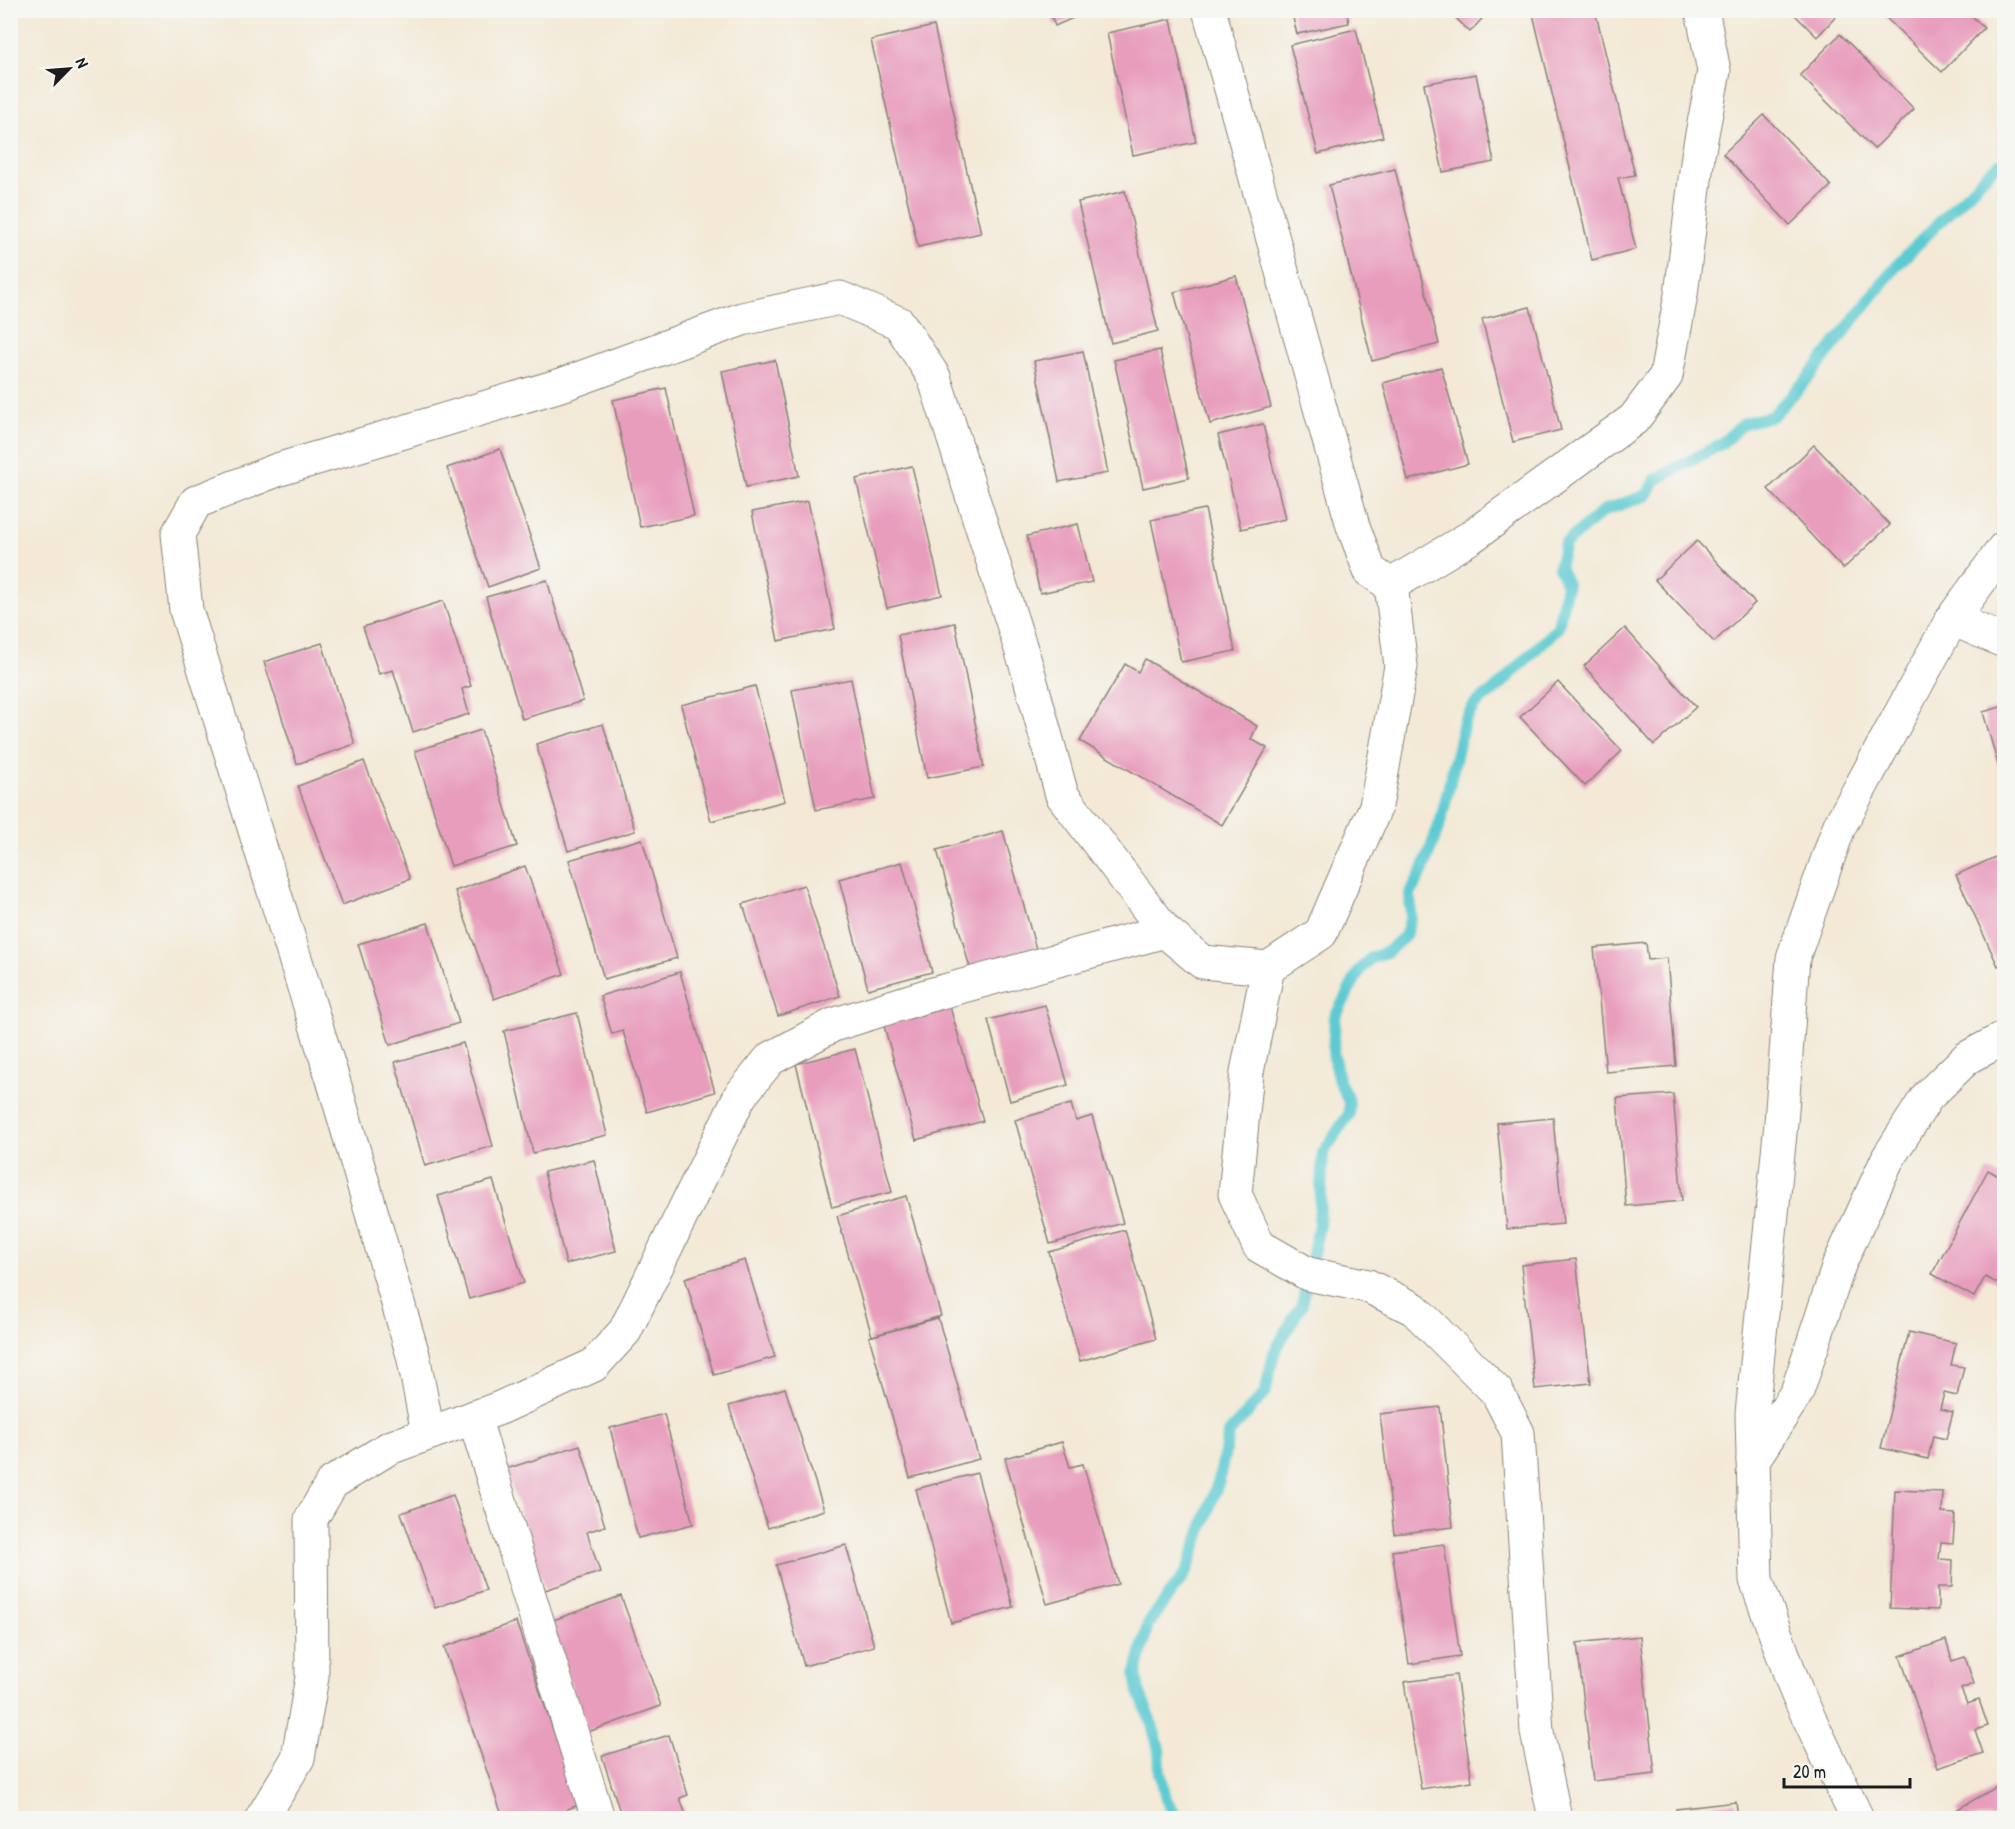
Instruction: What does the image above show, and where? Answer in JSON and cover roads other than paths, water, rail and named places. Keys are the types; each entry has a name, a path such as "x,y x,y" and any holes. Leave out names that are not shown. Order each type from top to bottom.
{"street":[{"path":"428,1433 413,1355 334,1083 186,610 178,534 196,502 277,470 564,384 742,319 840,298 899,323 934,377 1028,671 1062,795 1165,931 1202,963 1268,968 1321,933 1376,806 1401,666 1391,585 1370,571 1353,526 1209,10"},
{"path":"1391,585 1471,537 1634,419 1666,376 1681,295 1698,155 1714,71 1702,10"},
{"path":"1857,1818 1797,1693 1756,1580 1752,1414 1781,1123 1793,958 1839,827 1952,619 2004,548"},
{"path":"1952,619 2004,641"},
{"path":"262,1818 298,1758 312,1677 311,1519 332,1483 389,1448 474,1417 594,1365 625,1331 740,1096 770,1059 843,1022 937,993 1165,931"},
{"path":"1268,968 1247,1072 1235,1194 1259,1246 1308,1274 1368,1286 1414,1309 1497,1392 1518,1433 1537,1732 1555,1818"},
{"path":"1753,1460 1797,1392 1839,1265 1888,1158 1927,1097 1967,1058 2004,1038"},
{"path":"474,1417 598,1818"}],"waterway":[{"path":"1177,1818 1166,1799 1160,1772 1159,1749 1139,1692 1136,1673 1148,1624 1187,1571 1219,1480 1229,1433 1265,1393 1274,1353 1302,1304 1319,1226 1323,1153 1349,1114 1349,1102 1339,1081 1333,1054 1335,1017 1360,970 1371,958 1387,952 1405,936 1411,917 1410,893 1422,872 1441,820 1464,722 1475,704 1496,689 1558,627 1567,584 1559,567 1565,544 1603,511 1647,495 1655,480 1721,444 1744,423 1772,416 1809,377 1896,266 1991,170 2004,161"}]}
